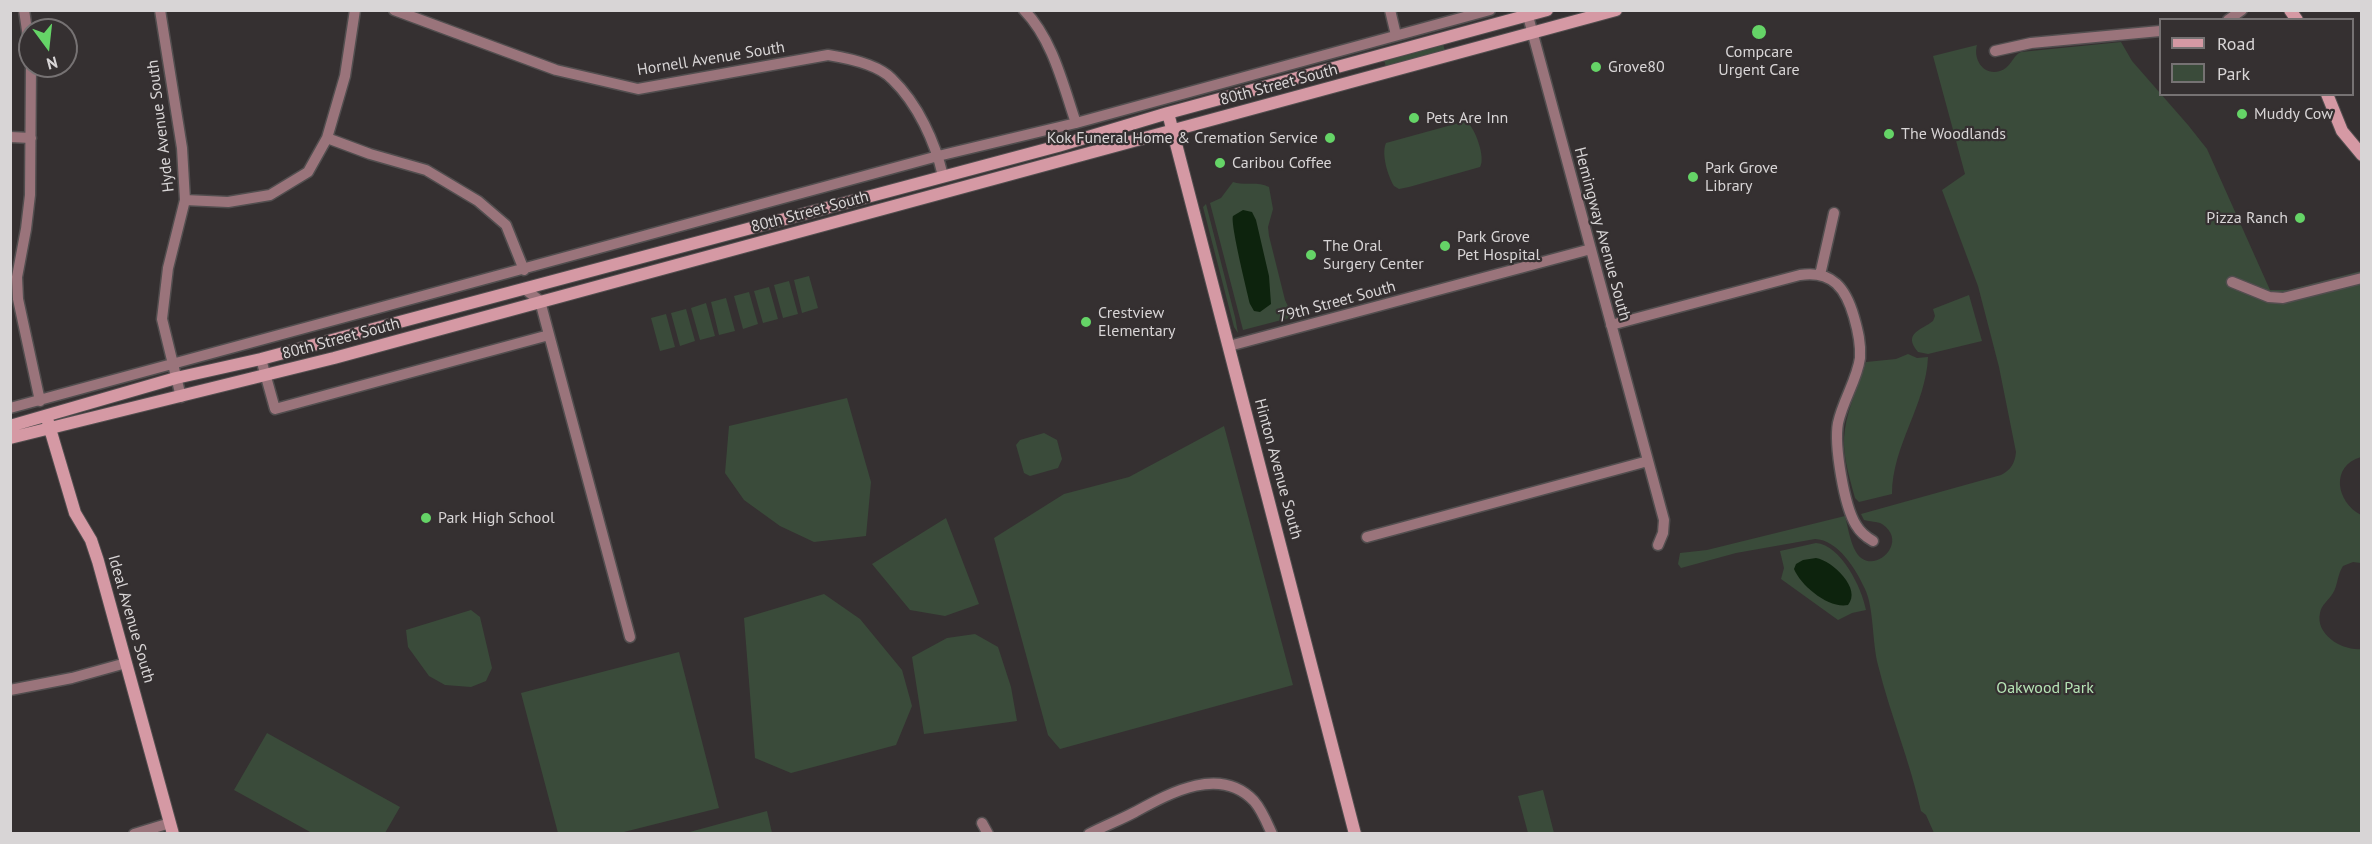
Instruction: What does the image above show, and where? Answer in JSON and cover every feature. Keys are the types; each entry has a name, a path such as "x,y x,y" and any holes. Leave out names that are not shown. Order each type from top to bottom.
{"main road":[{"name":"80th Street South","path":"10,438 176,378 525,289 1058,146 1168,112 1547,10"},
{"name":"80th Street South","path":"10,426 48,423 181,397 266,376 1616,10"},
{"path":"2327,96 2342,131 2361,155"},
{"name":"Hinton Avenue South","path":"1168,112 1355,834"},
{"name":"Ideal Avenue South","path":"48,423 75,513 91,540 98,561 172,828"}],"street":[{"name":"Hyde Avenue South","path":"160,10 182,148 185,200 168,268 162,320 181,397"},
{"path":"185,200 228,202 270,195 308,172 327,138 345,76 355,10"},
{"name":"Hornell Avenue South","path":"394,10 556,70 638,89 828,55 850,58 892,78 918,112 939,156 943,176"},
{"path":"1024,10 1035,22 1048,45 1076,123"},
{"path":"1390,10 1396,35"},
{"name":"80th Street South","path":"10,408 939,156 1076,123 1490,10"},
{"name":"Hemingway Avenue South","path":"1528,16 1664,522 1663,533 1658,545"},
{"path":"1995,51 2031,44 2159,31"},
{"path":"31,78 30,195 14,277 40,400"},
{"path":"10,137 31,138"},
{"path":"327,138 370,154 426,170 478,201 506,225 524,270"},
{"path":"1820,275 1834,213"},
{"name":"79th Street South","path":"1229,346 1591,249"},
{"path":"1611,326 1800,275 1820,275 1836,282 1847,295 1859,335 1859,361 1839,419 1837,450 1853,519 1861,532 1873,541"},
{"path":"2232,282 2269,297 2283,298 2361,278"},
{"path":"525,289 540,302 630,637"},
{"path":"261,358 275,409 549,335"},
{"path":"1367,537 1648,461"},
{"path":"10,690 72,678 126,663"},
{"path":"1089,834 1155,800 1192,787 1218,783 1243,792 1254,801 1261,810 1272,834"},
{"path":"982,823 988,834"},
{"path":"134,834 172,828"}],"green space":[{"name":"Oakwood Park","path":"2121,42 2132,61 2159,92 2159,96 2163,96 2207,149 2270,290 2288,290 2361,271 2361,457 2344,468 2340,485 2346,502 2361,515 2361,563 2353,562 2343,566 2335,590 2323,605 2320,621 2326,635 2332,640 2346,647 2361,649 2361,833 1934,833 1926,815 1921,811 1883,683 1876,656 1868,597 1857,573 1839,550 1831,544 1815,539 1736,553 1681,568 1678,564 1680,553 1707,550 1845,516 1856,552 1863,559 1878,560 1890,548 1892,540 1890,532 1880,523 1864,520 1861,514 2001,475 2010,468 2016,452 1999,367 1978,286 1942,190 1965,174 1933,56 1977,45 1978,61 1984,69 1994,72 2007,67 2021,52"},
{"path":"1443,44 1445,51 1386,67 1384,60"},
{"path":"1466,121 1473,129 1479,143 1482,157 1480,167 1409,187 1399,189 1394,186 1386,165 1384,153 1386,143"},
{"path":"1233,182 1269,187 1273,209 1268,227 1269,236 1285,300 1293,317 1243,330 1210,203 1221,198"},
{"path":"1206,204 1238,333 1234,327 1203,207"},
{"path":"809,276 818,308 802,313 794,280"},
{"path":"789,281 798,314 783,318 774,285"},
{"path":"769,287 778,319 763,323 754,291"},
{"path":"749,292 758,324 743,329 734,296"},
{"path":"1969,295 1982,341 1928,354 1918,352 1912,340 1913,336 1933,321 1935,316 1933,309"},
{"path":"726,298 735,331 719,335 711,302"},
{"path":"706,303 715,336 700,340 691,308"},
{"path":"686,309 695,341 680,346 671,313"},
{"path":"666,314 675,347 660,351 651,318"},
{"path":"1908,354 1917,358 1928,357 1926,375 1897,459 1892,494 1859,502 1855,498 1850,481 1844,446 1851,403 1866,362 1896,359"},
{"path":"847,398 871,482 866,536 814,542 780,526 744,500 725,473 729,426"},
{"path":"1224,426 1293,685 1060,749 1048,735 994,538 1064,494 1129,477"},
{"path":"1044,433 1057,440 1062,459 1058,468 1030,476 1024,473 1016,445 1020,440"},
{"path":"946,518 979,604 945,616 910,610 872,564"},
{"path":"1816,543 1834,551 1842,559 1855,580 1866,610 1852,613 1838,620 1781,579 1784,568 1780,551"},
{"path":"824,594 860,619 902,670 912,706 896,745 791,773 755,758 744,618"},
{"path":"471,610 480,617 492,668 486,681 471,687 445,685 429,676 408,647 406,630"},
{"path":"975,634 998,647 1011,687 1017,721 924,734 912,657 947,638"},
{"path":"679,652 719,808 620,833 558,833 521,693"},
{"path":"267,733 400,807 385,833 312,833 234,790"},
{"path":"1543,790 1554,833 1528,833 1518,796"},
{"path":"767,811 772,833 686,833"}],"shaded area":[{"path":"1243,210 1252,212 1256,220 1269,276 1271,304 1260,312 1254,311 1250,304 1234,231 1233,216"},
{"path":"1816,558 1830,564 1849,584 1851,599 1848,605 1824,600 1809,589 1798,576 1794,569 1796,564 1803,560"}],"place":[{"name":"Compcare Urgent Care","path":"1759,32"},
{"name":"Grove80","path":"1596,67"},
{"name":"Muddy Cow","path":"2242,114"},
{"name":"Pets Are Inn","path":"1414,118"},
{"name":"The Woodlands","path":"1889,134"},
{"name":"Kok Funeral Home & Cremation Service","path":"1330,138"},
{"name":"Caribou Coffee","path":"1220,163"},
{"name":"Park Grove Library","path":"1693,177"},
{"name":"Pizza Ranch","path":"2300,218"},
{"name":"Park Grove Pet Hospital","path":"1445,246"},
{"name":"The Oral Surgery Center","path":"1311,255"},
{"name":"Crestview Elementary","path":"1086,322"},
{"name":"Park High School","path":"426,518"}]}
